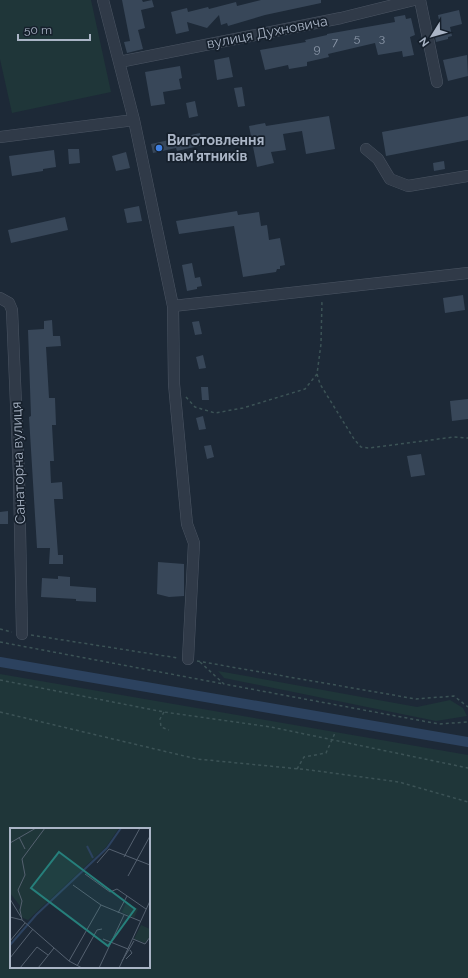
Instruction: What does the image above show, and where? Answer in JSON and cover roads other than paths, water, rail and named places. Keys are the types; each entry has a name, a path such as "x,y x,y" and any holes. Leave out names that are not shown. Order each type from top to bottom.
{"street":[{"path":"103,0 134,120 173,306 174,384 187,524 194,543 188,660"},
{"name":"вулиця Духновича","path":"119,62 341,18 414,0"},
{"path":"420,0 437,82"},
{"path":"0,137 134,120"},
{"path":"366,149 378,159 390,180 408,186 468,176"},
{"path":"173,306 468,273"},
{"name":"Санаторна вулиця","path":"0,298 9,303 12,310 19,476 22,634"}],"waterway":[{"path":"0,662 468,742"}],"place":[{"name":"Виготовлення пам'ятників","path":"159,148"}]}
